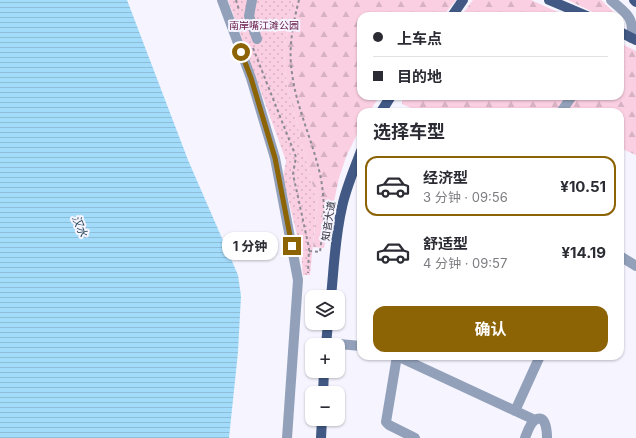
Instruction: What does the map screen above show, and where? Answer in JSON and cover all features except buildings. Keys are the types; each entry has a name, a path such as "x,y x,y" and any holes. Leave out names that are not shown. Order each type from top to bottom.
{"main road":[{"path":"455,12 463,0"},
{"path":"549,0 578,12"},
{"path":"624,34 634,39"},
{"name":"知音大道","path":"332,290 339,221 350,178 357,161"},
{"path":"321,438 322,426"}],"street":[{"path":"222,0 251,78 275,158 298,280 287,438"},
{"path":"252,0 249,16 257,39"},
{"path":"611,0 624,12"},
{"path":"624,12 633,23 634,39"},
{"path":"624,258 636,266"},
{"path":"345,345 357,346"},
{"path":"396,360 386,422 415,438"},
{"path":"406,360 535,420 541,420 546,423 547,438"},
{"path":"515,411 538,360"},
{"path":"525,438 535,420"}],"path":[{"path":"299,0 293,26 291,71 300,109 319,169 323,192 324,218 320,252 309,251"},
{"path":"324,218 339,221"}],"green space":[{"name":"南岸嘴江滩公园","path":"228,0 293,0 288,21 285,64 287,85 317,203 310,275 303,275 301,252 283,177 286,161"},
{"path":"293,0 456,0 446,12 357,12 357,100 377,100 372,108 357,108 357,134 346,157 339,178 324,248 313,247 317,203 287,85 285,53 288,21"},
{"path":"473,0 531,0 558,12 464,12"},
{"path":"568,0 601,0 614,12 593,12"},
{"path":"624,45 636,51 636,155 624,150 624,108 411,108 402,104 402,100 624,100"}],"water":[{"name":"汉水","path":"0,0 127,0 188,160 238,275 241,296 238,352 229,438 0,438"}],"route":[{"path":"241,52 251,78 275,158 292,246"}]}
